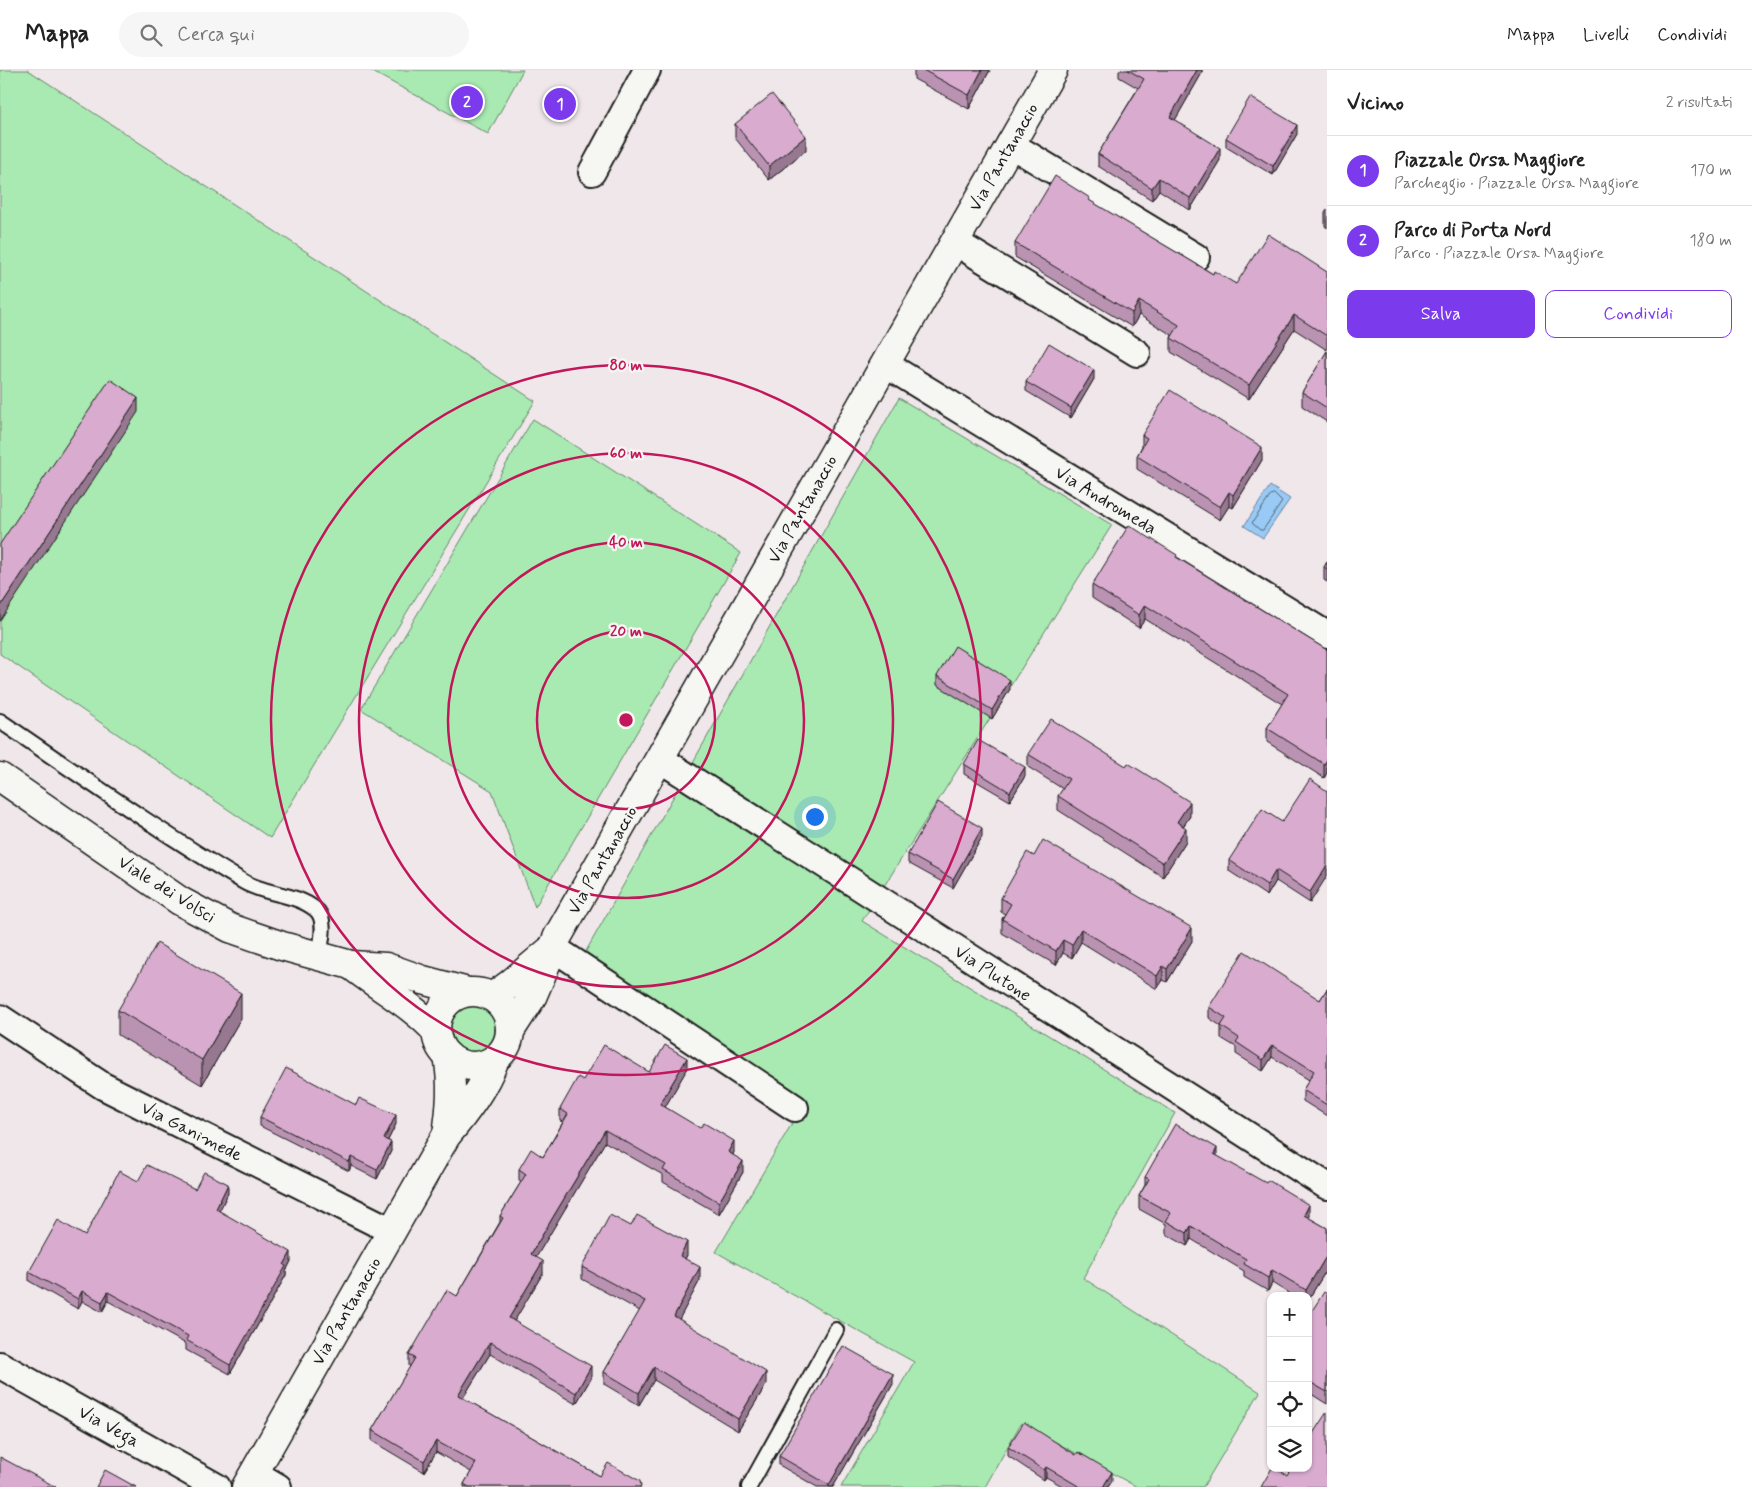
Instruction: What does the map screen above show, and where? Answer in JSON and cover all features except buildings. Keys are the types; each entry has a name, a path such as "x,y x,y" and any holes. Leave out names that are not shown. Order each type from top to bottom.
{"street":[{"path":"592,172 647,70"},
{"name":"Via Pantanaccio","path":"510,1031 532,997 552,947 1053,70"},
{"path":"1010,144 1196,257"},
{"path":"955,242 1136,354"},
{"name":"Via Andromeda","path":"885,364 1327,635"},
{"name":"Via Plutone","path":"660,759 1327,1186"},
{"name":"Viale dei Volsci","path":"0,777 180,901 203,914 254,937 319,956 351,965 386,967 423,980 480,994"},
{"path":"552,947 795,1108"},
{"name":"Via Pantanaccio","path":"480,994 528,970 552,947"},
{"name":"Viale dei Volsci","path":"351,965 377,986 404,1001 436,1031"},
{"path":"480,994 506,1012 510,1031 502,1051 494,1059 484,1064 471,1066 459,1063 448,1056 442,1049 436,1031 437,1020 448,1001 480,994"},
{"name":"Via Ganimede","path":"0,1018 103,1086 392,1231"},
{"name":"Via Pantanaccio","path":"446,1136 452,1102 452,1079 448,1056"},
{"name":"Via Pantanaccio","path":"250,1480 446,1136 469,1107 488,1076 494,1059"},
{"name":"Via Vega","path":"0,1365 217,1487"},
{"path":"250,1480 278,1487"}],"lane":[{"path":"0,721 190,850 248,884 300,900 317,910 322,926 319,956"},
{"path":"749,1487 836,1330"}],"green space":[{"path":"0,70 28,70 535,401 270,838 0,654"},
{"path":"369,70 523,70 488,134"},
{"path":"899,398 1112,525 862,921 1175,1113 1083,1278 1260,1392 1203,1487 1137,1487 1021,1423 985,1487 841,1487 914,1362 716,1252 804,1103 581,960"},
{"path":"533,419 741,553 535,907 492,791 361,709"},
{"path":"474,1006 487,1010 493,1016 497,1029 493,1042 487,1048 474,1052 461,1048 455,1042 451,1029 455,1016 461,1010"}],"water":[{"path":"1270,486 1290,499 1263,538 1244,526"}],"place":[{"name":"Parco di Porta Nord","path":"467,102"},
{"name":"Piazzale Orsa Maggiore","path":"560,104"}]}
